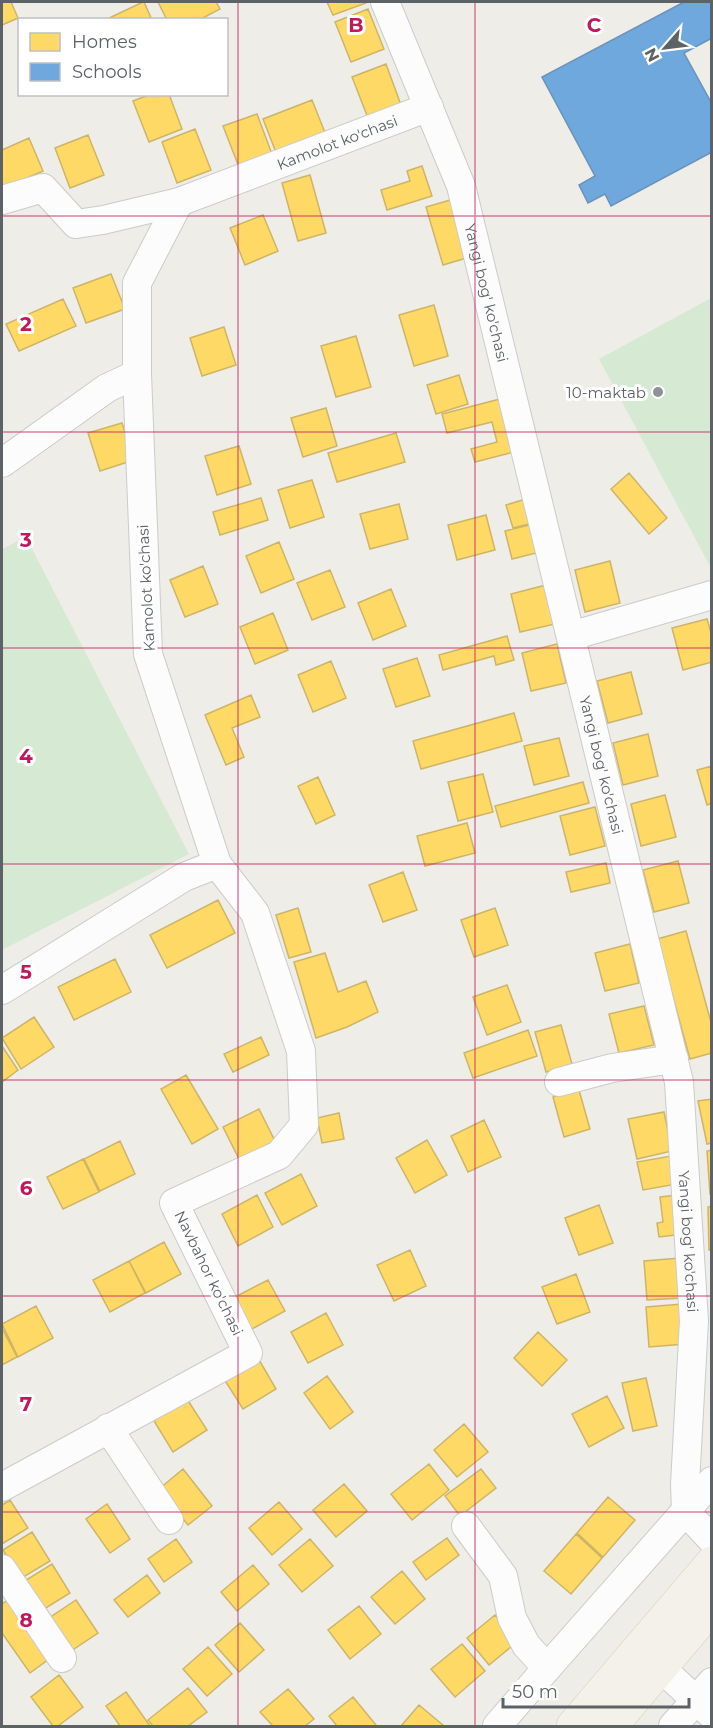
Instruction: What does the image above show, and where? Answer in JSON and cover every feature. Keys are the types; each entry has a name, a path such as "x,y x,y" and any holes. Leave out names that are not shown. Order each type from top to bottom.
{"main road":[{"path":"573,1726 711,1563"},
{"path":"611,1726 711,1608"}],"street":[{"name":"Yangi bog' ko'chasi","path":"385,2 461,186 679,1082 694,1321 685,1484 686,1512"},
{"name":"Kamolot ko'chasi","path":"2,200 43,188 76,224 103,220 179,202 429,107"},
{"name":"Kamolot ko'chasi","path":"179,202 137,283 137,374 148,654 218,864"},
{"path":"2,463 107,388 137,374"},
{"path":"571,636 711,595"},
{"path":"2,990 184,877 218,864"},
{"name":"Navbahor ko'chasi","path":"2,1487 248,1353 174,1203 279,1155 304,1125 301,1051 255,913 218,864"},
{"path":"559,1082 612,1068 674,1059"},
{"path":"108,1428 169,1520"},
{"path":"497,1726 711,1481"},
{"path":"686,1512 711,1540"},
{"path":"466,1526 502,1576 512,1618 526,1645 547,1668"},
{"path":"2,1569 62,1658"},
{"path":"661,1668 706,1699 673,1726"}],"green space":[{"path":"711,298 711,568 599,359"},
{"path":"26,537 189,854 2,950 2,549"}],"building: Homes":[{"path":"2,2 11,2 18,18 2,25"},
{"path":"143,2 151,18 109,18"},
{"path":"158,2 216,2 220,9 203,18 166,18"},
{"path":"327,2 366,2 366,3 333,15"},
{"path":"368,9 384,49 351,62 335,22"},
{"path":"386,64 401,105 368,118 352,77"},
{"path":"146,96 170,96 182,129 149,142 133,101"},
{"path":"312,100 326,135 277,155 263,119"},
{"path":"257,114 272,154 239,167 223,126"},
{"path":"195,129 211,170 177,183 162,142"},
{"path":"88,135 104,175 70,188 55,148"},
{"path":"29,138 43,171 4,188 2,150"},
{"path":"422,166 432,196 387,210 381,190 410,181 407,171"},
{"path":"310,175 326,233 298,241 282,183"},
{"path":"454,199 470,257 443,265 426,207"},
{"path":"263,215 278,251 245,265 230,228"},
{"path":"111,274 125,309 86,323 73,288"},
{"path":"63,299 76,326 19,351 6,324"},
{"path":"434,305 448,356 414,366 399,315"},
{"path":"224,327 236,365 202,376 190,338"},
{"path":"356,336 371,387 336,397 321,346"},
{"path":"459,375 468,404 436,414 427,385"},
{"path":"500,399 514,452 475,462 471,449 497,442 492,422 447,433 442,414"},
{"path":"326,408 337,446 303,457 291,418"},
{"path":"122,423 134,460 100,471 88,433"},
{"path":"396,433 405,462 337,482 328,453"},
{"path":"239,446 251,484 217,495 205,456"},
{"path":"629,473 667,518 649,534 611,489"},
{"path":"312,480 324,517 290,528 278,490"},
{"path":"261,498 268,520 220,535 213,512"},
{"path":"526,499 533,523 513,528 506,505"},
{"path":"399,504 408,539 370,549 360,514"},
{"path":"486,515 495,550 457,560 448,525"},
{"path":"533,524 540,552 512,559 505,531"},
{"path":"279,542 294,579 261,593 246,556"},
{"path":"610,561 620,603 585,612 575,570"},
{"path":"203,566 218,604 185,617 170,580"},
{"path":"330,570 345,607 312,620 297,583"},
{"path":"546,585 555,624 520,632 511,594"},
{"path":"391,589 406,626 373,640 358,603"},
{"path":"273,613 288,650 255,664 240,627"},
{"path":"707,619 712,636 712,662 683,670 672,628"},
{"path":"507,636 514,660 496,665 494,656 443,670 439,655"},
{"path":"557,644 566,683 531,691 522,653"},
{"path":"417,658 430,696 396,707 383,669"},
{"path":"331,661 346,698 313,712 298,675"},
{"path":"631,672 642,714 608,723 597,681"},
{"path":"251,695 260,717 232,728 244,757 226,765 205,715"},
{"path":"514,713 522,741 421,769 413,741"},
{"path":"648,734 658,776 623,785 613,743"},
{"path":"559,738 569,776 534,785 524,746"},
{"path":"712,766 712,803 707,805 697,770"},
{"path":"483,774 493,812 458,821 448,782"},
{"path":"318,777 335,815 316,824 298,786"},
{"path":"583,782 589,803 501,827 495,806"},
{"path":"665,795 676,837 641,846 631,804"},
{"path":"595,807 605,846 570,855 560,816"},
{"path":"467,823 475,853 425,866 417,836"},
{"path":"678,861 689,903 654,912 643,870"},
{"path":"606,863 610,883 571,892 566,872"},
{"path":"403,872 417,910 383,922 369,885"},
{"path":"218,900 235,933 167,968 150,935"},
{"path":"298,908 311,952 289,958 276,915"},
{"path":"495,908 508,945 474,957 461,920"},
{"path":"686,931 712,1026 712,1053 690,1059 657,939"},
{"path":"630,944 639,983 605,991 595,953"},
{"path":"325,953 338,992 366,981 378,1012 347,1027 316,1038 294,962"},
{"path":"115,959 131,992 74,1020 58,987"},
{"path":"507,985 521,1022 487,1035 473,997"},
{"path":"644,1006 654,1045 619,1053 609,1014"},
{"path":"34,1017 54,1047 21,1069 2,1038"},
{"path":"561,1025 572,1064 546,1072 535,1032"},
{"path":"528,1030 537,1056 473,1078 464,1053"},
{"path":"261,1037 269,1055 233,1072 224,1054"},
{"path":"2,1046 18,1070 2,1082"},
{"path":"186,1075 218,1129 192,1144 161,1089"},
{"path":"579,1090 590,1129 564,1137 553,1097"},
{"path":"712,1099 712,1143 707,1144 698,1101"},
{"path":"259,1109 275,1141 239,1159 223,1127"},
{"path":"664,1112 672,1151 637,1159 628,1119"},
{"path":"339,1113 344,1139 322,1143 317,1118"},
{"path":"484,1120 501,1157 468,1172 451,1136"},
{"path":"427,1140 447,1175 415,1193 396,1158"},
{"path":"120,1141 135,1174 100,1191 84,1159"},
{"path":"712,1150 712,1194 710,1194 707,1151"},
{"path":"671,1156 677,1184 643,1190 637,1162"},
{"path":"83,1159 99,1192 63,1209 47,1177"},
{"path":"301,1174 317,1206 282,1225 265,1193"},
{"path":"257,1195 273,1227 238,1246 222,1214"},
{"path":"678,1195 683,1234 659,1237 657,1223 663,1222 660,1197"},
{"path":"599,1205 613,1243 579,1255 565,1218"},
{"path":"712,1206 712,1250 709,1250 708,1207"},
{"path":"164,1242 181,1274 146,1293 129,1261"},
{"path":"410,1250 426,1286 394,1301 377,1265"},
{"path":"680,1258 683,1298 647,1300 644,1261"},
{"path":"129,1261 145,1293 110,1312 93,1280"},
{"path":"576,1274 590,1312 557,1324 542,1287"},
{"path":"268,1280 285,1311 250,1330 233,1298"},
{"path":"682,1304 685,1344 649,1347 646,1307"},
{"path":"36,1306 53,1338 18,1357 2,1324"},
{"path":"326,1313 343,1345 308,1363 291,1332"},
{"path":"2,1328 17,1357 2,1365"},
{"path":"538,1332 567,1360 542,1386 514,1358"},
{"path":"258,1358 276,1389 243,1409 224,1379"},
{"path":"327,1376 353,1412 330,1429 304,1393"},
{"path":"646,1378 657,1426 633,1431 622,1383"},
{"path":"607,1396 624,1428 589,1447 572,1414"},
{"path":"187,1399 207,1430 173,1452 154,1421"},
{"path":"464,1424 488,1452 457,1477 434,1450"},
{"path":"429,1464 449,1490 412,1520 391,1494"},
{"path":"183,1469 212,1506 188,1525 159,1489"},
{"path":"481,1469 496,1488 460,1516 445,1496"},
{"path":"344,1484 367,1511 336,1537 313,1510"},
{"path":"608,1497 635,1520 603,1557 577,1533"},
{"path":"10,1500 28,1528 2,1544 2,1505"},
{"path":"279,1502 302,1529 272,1555 249,1528"},
{"path":"107,1504 130,1539 110,1553 86,1519"},
{"path":"32,1532 50,1561 20,1579 3,1550"},
{"path":"576,1534 602,1558 571,1594 544,1571"},
{"path":"447,1538 459,1555 426,1580 413,1562"},
{"path":"176,1539 192,1562 164,1582 148,1559"},
{"path":"310,1539 333,1566 302,1592 279,1565"},
{"path":"52,1564 70,1593 41,1611 23,1582"},
{"path":"253,1565 269,1584 237,1611 221,1592"},
{"path":"402,1571 425,1599 395,1624 371,1597"},
{"path":"147,1575 160,1593 128,1617 114,1600"},
{"path":"8,1600 49,1659 30,1673 2,1633 2,1604"},
{"path":"76,1600 98,1633 68,1653 46,1620"},
{"path":"359,1606 381,1634 350,1659 328,1630"},
{"path":"495,1615 517,1642 489,1665 467,1638"},
{"path":"240,1623 264,1650 239,1672 215,1645"},
{"path":"462,1644 485,1671 455,1697 431,1669"},
{"path":"208,1647 232,1674 207,1696 183,1669"},
{"path":"59,1675 83,1707 58,1726 53,1726 31,1697"},
{"path":"188,1688 207,1712 188,1726 153,1726 148,1720"},
{"path":"288,1689 314,1719 305,1726 273,1726 260,1712"},
{"path":"126,1692 150,1726 120,1726 106,1706"},
{"path":"353,1697 376,1725 337,1726 329,1716"},
{"path":"419,1705 444,1726 401,1726"}],"building: Schools":[{"path":"684,2 712,2 712,38 684,53 712,104 712,152 611,206 605,194 588,203 579,185 595,176 542,77"}],"place":[{"name":"10-maktab","path":"658,392"}]}
